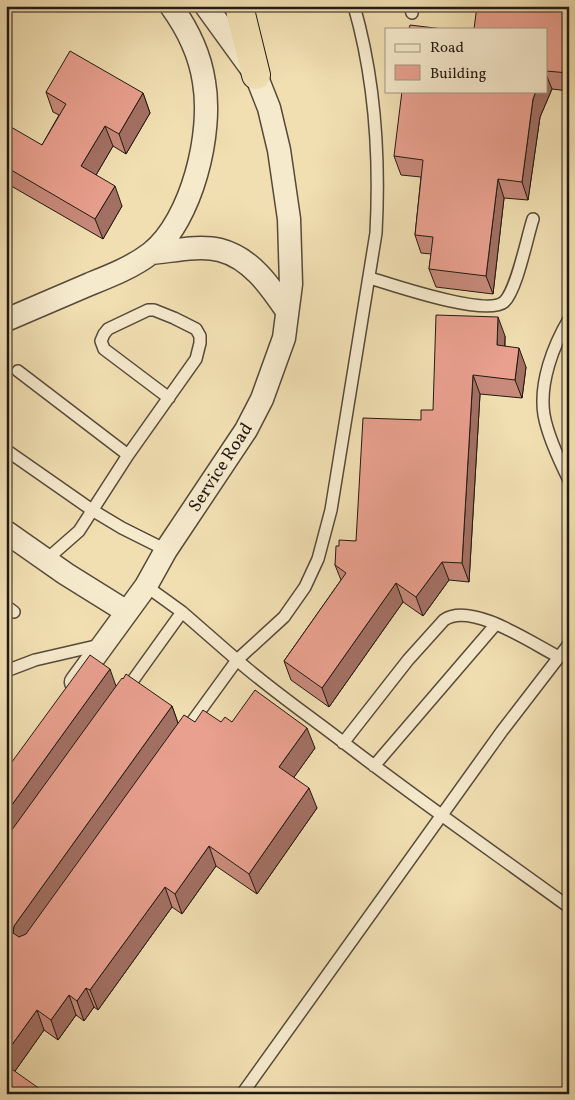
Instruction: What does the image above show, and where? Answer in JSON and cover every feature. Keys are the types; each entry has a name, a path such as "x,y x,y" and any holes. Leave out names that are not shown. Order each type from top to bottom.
{"highway":[{"path":"239,6 256,75"}],"street":[{"path":"6,320 129,267 151,253 170,231 186,204 199,165 207,118 204,82 200,65 180,19 171,6"},
{"name":"Service Road","path":"64,700 146,586 166,550 241,438 262,399 284,338 291,284 289,219 280,150 269,108 256,75 206,6"},
{"path":"151,253 208,249 220,250 230,254 242,260 262,278 288,311"},
{"path":"6,532 127,612"}],"lane":[{"path":"179,740 238,660 284,617 305,587 318,560 331,510 376,233 375,132 369,75 354,6"},
{"path":"370,278 425,295 476,305 495,306 503,302 511,290 533,219"},
{"path":"46,560 79,531 128,455 169,398 196,359 200,343 200,336 197,331 174,318 154,310 148,310 108,329 101,341 104,349 169,398"},
{"path":"569,319 559,339 547,374 543,401 544,415 550,435 569,480"},
{"path":"18,371 128,455"},
{"path":"6,450 92,510 122,528 166,550"},
{"path":"146,586 182,612 268,687 374,766 569,906"},
{"path":"118,700 182,612"},
{"path":"343,743 408,660 444,620 454,615 467,615 496,624 559,657"},
{"path":"374,766 496,624"},
{"path":"6,671 35,660 104,644"},
{"path":"242,1094 502,731 569,644"}],"building":[{"path":"477,6 531,6 569,10 569,73 548,71 548,28 474,28"},
{"path":"410,25 435,28 409,28"},
{"path":"70,51 143,93 119,134 105,126 81,166 115,186 95,219 6,167 6,134 11,127 42,145 66,104 46,92"},
{"path":"402,92 536,92 533,99 522,182 498,179 486,276 429,269 433,237 415,235 423,160 394,156"},
{"path":"436,315 498,317 497,345 519,348 515,380 473,375 462,563 442,562 416,597 396,583 322,688 284,661 346,573 335,565 336,546 339,546 339,540 356,541 363,418 421,420 421,410 433,410"},
{"path":"90,655 110,669 6,813 6,770"},
{"path":"126,674 172,706 14,926 13,933 19,937 26,934 184,715 195,722 203,710 221,722 225,717 232,722 255,690 307,728 279,767 309,788 249,874 209,846 175,894 165,887 90,990 86,988 77,1001 69,995 51,1020 37,1010 6,1053 6,838"},
{"path":"6,1065 47,1094 6,1094"}]}
